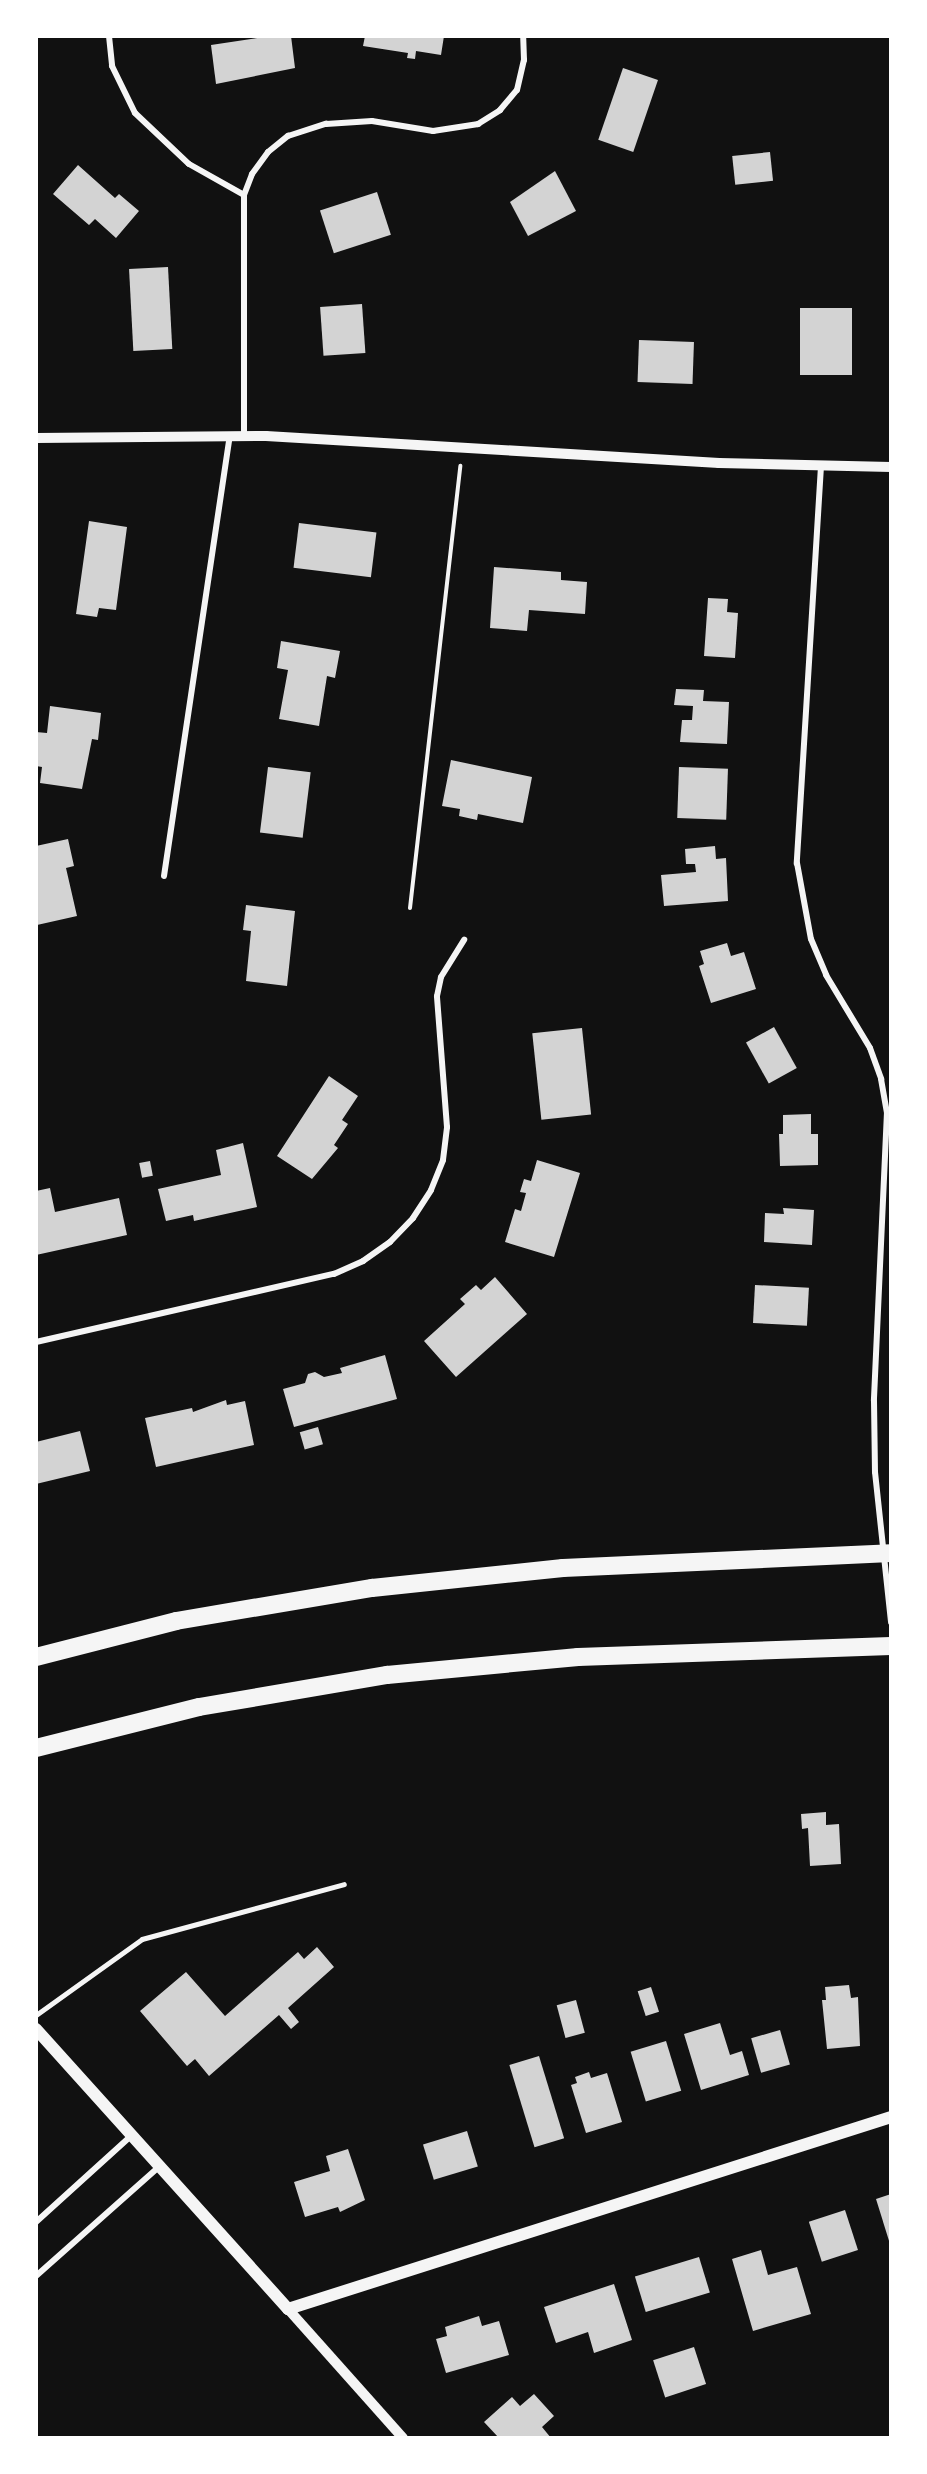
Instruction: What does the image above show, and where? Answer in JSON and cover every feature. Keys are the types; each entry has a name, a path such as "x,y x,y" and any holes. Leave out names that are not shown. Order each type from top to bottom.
{"highway":[{"path":"36,1657 176,1622 372,1588 563,1568 891,1553"},
{"path":"36,1748 199,1707 387,1675 578,1657 891,1646"}],"main road":[{"path":"36,2029 288,2309 891,2117"}],"street":[{"path":"109,36 112,66 135,113 189,164 244,195"},
{"path":"244,436 244,195 252,174 268,152 288,136 317,127 372,121 443,131 478,124 500,110 518,90 524,60 523,36"},
{"path":"164,876 230,436"},
{"path":"36,438 244,436 821,466 891,467"},
{"path":"821,466 796,863 811,939 826,975 870,1048 881,1079 887,1112 875,1390 875,1472 891,1622"},
{"path":"36,1342 334,1274 363,1261 390,1242 413,1218 431,1190 443,1160 447,1127 437,996 441,977 464,940"},
{"path":"36,2222 132,2135"},
{"path":"36,2276 160,2166"},
{"path":"288,2309 403,2438"}],"lane":[{"path":"36,2015 142,1939 344,1884"}],"path":[{"path":"410,908 462,447"}],"building":[{"path":"271,36 291,36 295,68 216,84 211,45"},
{"path":"365,36 444,36 441,55 416,51 415,59 407,58 408,53 363,46"},
{"path":"623,68 658,80 633,152 598,140"},
{"path":"770,152 773,181 735,185 732,156"},
{"path":"78,165 115,198 119,194 139,211 116,238 95,219 89,225 53,194"},
{"path":"555,171 576,211 528,236 510,202"},
{"path":"377,192 391,235 334,253 320,211"},
{"path":"168,267 172,349 133,351 129,269"},
{"path":"362,304 365,353 324,356 320,307"},
{"path":"800,308 852,308 852,375 800,375"},
{"path":"639,340 694,342 693,384 638,382"},
{"path":"89,521 127,527 116,610 99,608 97,617 76,614"},
{"path":"299,523 376,533 371,577 294,568"},
{"path":"494,567 561,572 561,580 587,582 585,614 529,610 527,631 490,628"},
{"path":"708,598 728,599 727,612 738,613 735,658 704,656"},
{"path":"281,641 340,651 335,678 327,676 319,726 279,719 288,670 277,668"},
{"path":"676,689 704,690 703,701 729,702 727,744 680,742 682,720 692,720 693,706 674,705"},
{"path":"50,706 101,713 98,740 92,739 82,789 40,783 42,767 36,766 36,732 47,733"},
{"path":"451,760 532,777 523,823 478,814 477,820 459,816 460,809 442,806"},
{"path":"268,767 311,772 303,838 260,833"},
{"path":"679,767 728,769 726,820 677,818"},
{"path":"68,839 74,866 66,868 77,916 37,925 36,846"},
{"path":"715,846 716,859 726,858 728,901 664,906 661,875 696,872 695,864 686,864 685,849"},
{"path":"246,905 295,911 287,986 246,981 251,931 243,930"},
{"path":"727,943 731,956 744,952 756,989 711,1003 699,966 704,964 700,951"},
{"path":"774,1027 797,1068 769,1084 746,1043"},
{"path":"582,1028 591,1115 541,1120 532,1033"},
{"path":"329,1076 358,1096 342,1120 348,1124 334,1145 338,1148 312,1179 277,1156"},
{"path":"811,1114 811,1134 818,1134 818,1165 780,1166 779,1134 783,1134 783,1115"},
{"path":"243,1143 257,1207 194,1221 193,1215 166,1221 158,1189 221,1175 216,1150"},
{"path":"537,1160 580,1173 554,1257 505,1242 515,1209 521,1211 526,1193 520,1192 524,1179 531,1181"},
{"path":"150,1161 153,1176 142,1178 139,1163"},
{"path":"50,1188 55,1212 119,1198 127,1235 36,1255 36,1191"},
{"path":"783,1208 814,1210 812,1245 764,1242 765,1213 784,1214"},
{"path":"495,1277 527,1314 456,1377 424,1341 465,1304 460,1299 476,1285 481,1290"},
{"path":"755,1285 809,1288 807,1326 753,1323"},
{"path":"385,1355 397,1399 294,1427 283,1389 305,1383 308,1374 315,1372 324,1377 342,1373 340,1368"},
{"path":"226,1400 227,1405 245,1401 254,1445 156,1467 145,1418 192,1408 193,1412"},
{"path":"318,1427 323,1444 305,1450 300,1432"},
{"path":"80,1431 90,1471 36,1484 36,1442"},
{"path":"826,1812 826,1825 839,1824 841,1864 810,1866 808,1828 802,1829 801,1814"},
{"path":"317,1947 334,1967 288,2008 299,2022 291,2029 279,2015 209,2076 195,2059 187,2066 140,2011 186,1972 225,2016 298,1952 304,1959"},
{"path":"849,1985 851,1998 858,1997 860,2046 827,2049 822,2000 826,2000 825,1987"},
{"path":"651,1987 659,2012 646,2016 638,1991"},
{"path":"576,2000 585,2033 565,2038 557,2005"},
{"path":"720,2023 730,2055 742,2051 749,2075 701,2090 684,2034"},
{"path":"780,2030 790,2065 761,2073 751,2038"},
{"path":"666,2041 681,2091 646,2102 631,2052"},
{"path":"539,2056 564,2138 534,2147 509,2065"},
{"path":"589,2072 591,2078 607,2073 622,2122 586,2133 571,2085 577,2083 575,2077"},
{"path":"467,2131 478,2166 434,2180 423,2144"},
{"path":"348,2149 365,2200 340,2212 338,2207 305,2217 294,2182 330,2171 326,2156"},
{"path":"891,2194 891,2244 890,2244 876,2199"},
{"path":"845,2210 858,2250 822,2262 809,2222"},
{"path":"761,2250 768,2275 797,2267 811,2314 753,2331 732,2259"},
{"path":"699,2257 710,2292 646,2312 635,2277"},
{"path":"614,2284 632,2340 594,2353 588,2332 556,2343 544,2307"},
{"path":"479,2316 482,2326 499,2321 509,2355 446,2373 436,2339 447,2336 445,2327"},
{"path":"694,2347 706,2384 665,2397 653,2360"},
{"path":"534,2394 554,2416 542,2427 551,2438 499,2438 484,2422 512,2397 520,2406"}]}
